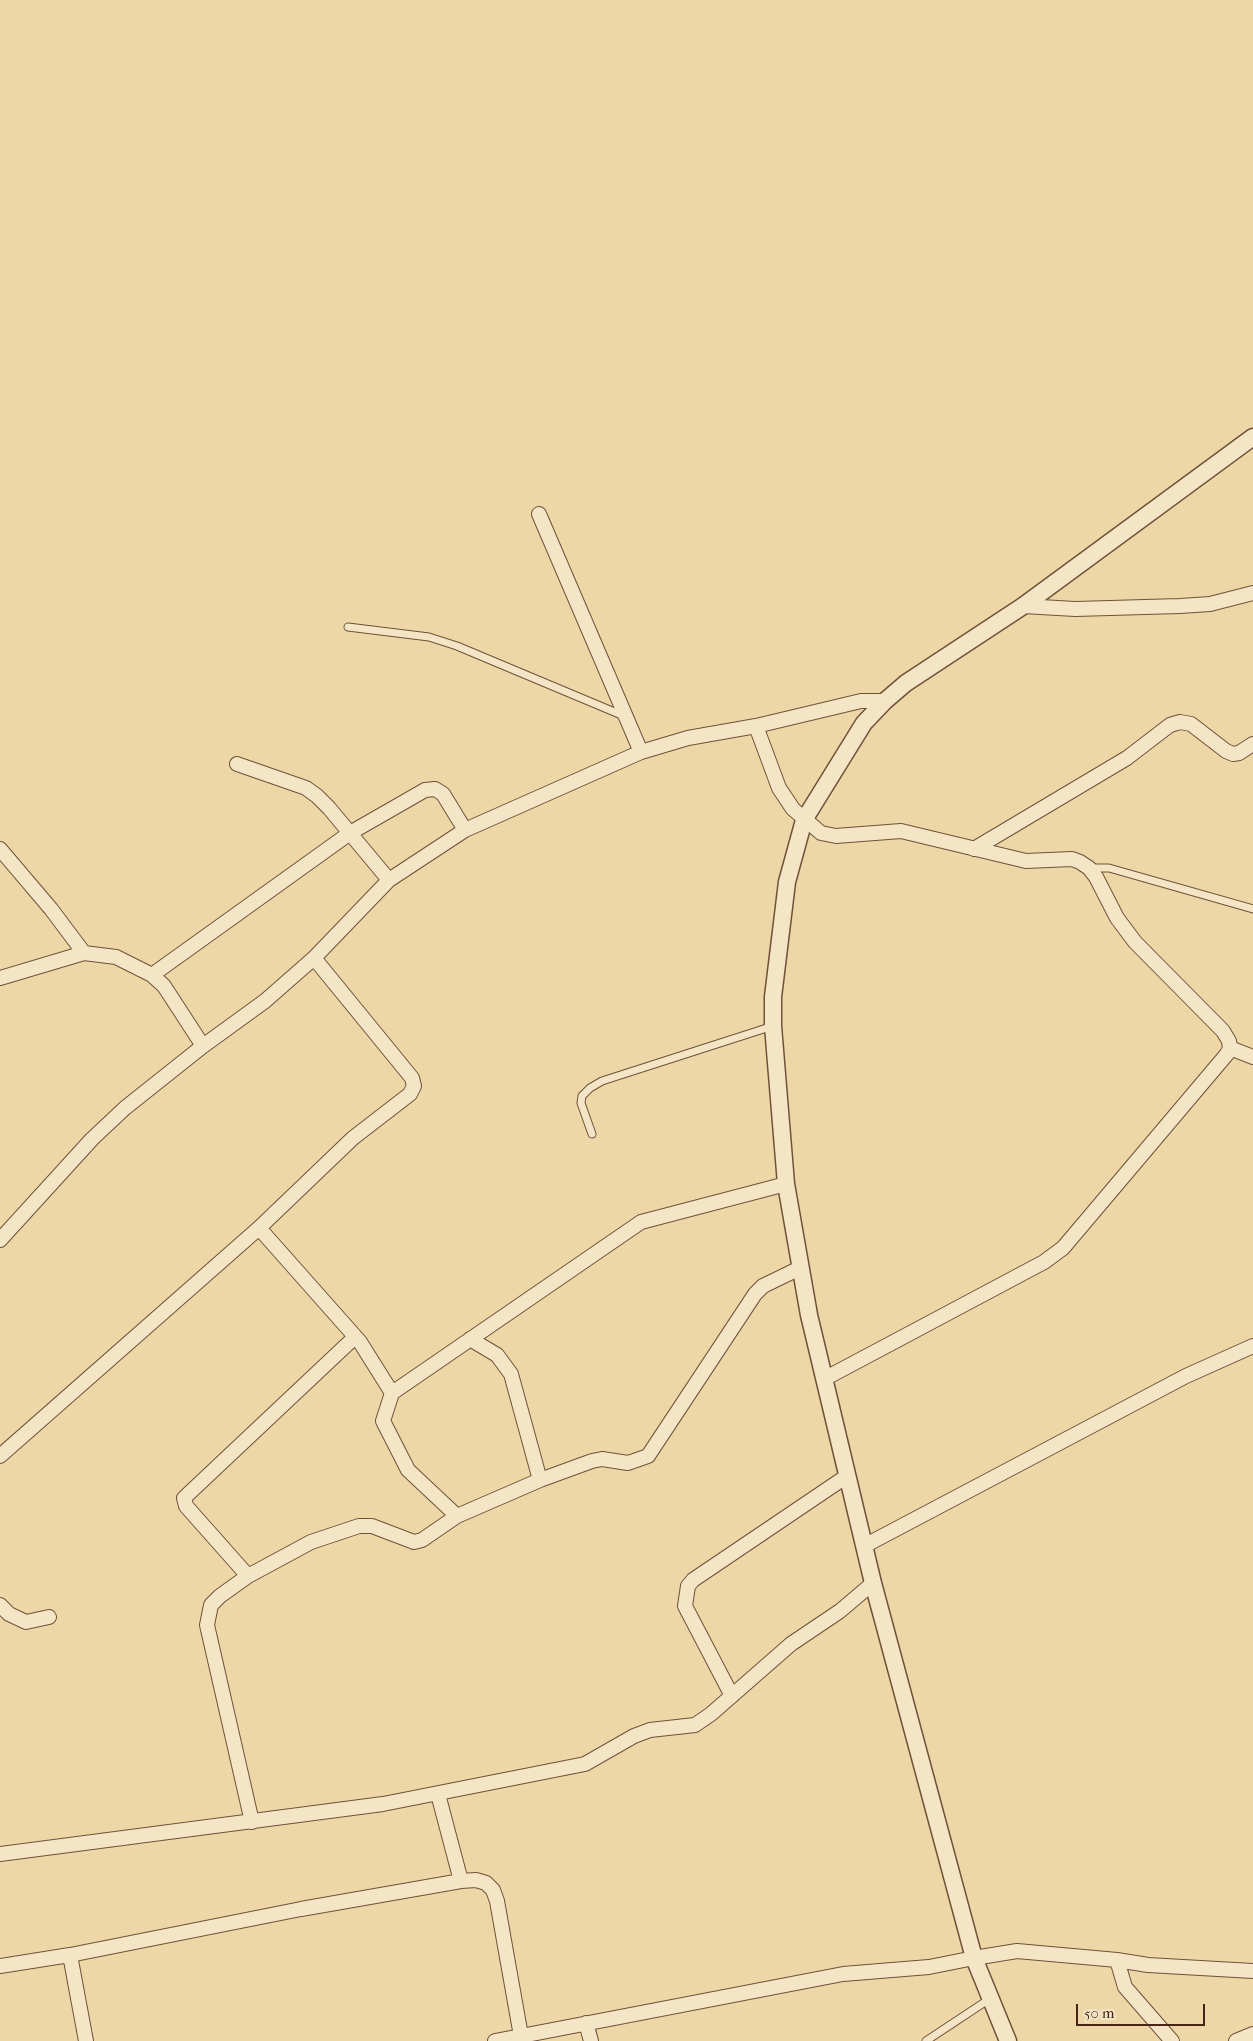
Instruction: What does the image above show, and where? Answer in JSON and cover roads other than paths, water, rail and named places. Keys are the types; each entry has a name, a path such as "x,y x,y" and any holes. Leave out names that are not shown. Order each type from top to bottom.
{"street":[{"path":"1008,2041 974,1958 873,1583 824,1379 800,1268 786,1184 773,1026 774,997 787,882 804,820 864,723 885,701 906,683 1022,606 1253,437"},
{"path":"538,514 641,752"},
{"path":"1022,606 1076,609 1180,606 1210,604 1253,593"},
{"path":"0,1240 92,1140 125,1108 203,1046 265,1001 314,958 388,880 465,830 641,752 688,738 756,726 861,701 885,701"},
{"path":"974,849 1127,758 1170,725 1180,722 1191,724 1226,751 1233,754 1239,754 1253,744"},
{"path":"756,726 779,788 793,809 820,833 836,836 901,831 1026,861 1072,859 1089,868 1117,918 1135,942 1223,1031 1230,1048 1227,1054 1063,1248 1044,1262 824,1379"},
{"path":"237,764 306,788 329,808 388,880"},
{"path":"152,975 350,833 425,790 435,789 443,794 465,830"},
{"path":"0,849 51,908 84,953"},
{"path":"0,978 84,953 116,957 152,975 164,986 203,1046"},
{"path":"0,1456 259,1228 353,1138 410,1094 414,1086 412,1078 314,958"},
{"path":"1230,1048 1253,1057"},
{"path":"457,1516 408,1470 383,1421 392,1393 641,1222 786,1184"},
{"path":"259,1228 356,1337 392,1393"},
{"path":"252,1822 207,1625 211,1605 248,1576 311,1542 359,1526 383,1529 414,1542 429,1536 457,1516 540,1480 597,1460 628,1463 648,1456 755,1294 763,1286 800,1268"},
{"path":"248,1576 186,1506 184,1498 356,1337"},
{"path":"470,1339 498,1355 511,1374 540,1480"},
{"path":"864,1546 1186,1376 1253,1346"},
{"path":"732,1696 685,1606 688,1586 693,1580 847,1476"},
{"path":"0,1854 383,1804 585,1764 634,1736 650,1730 695,1725 711,1714 791,1644 840,1611 873,1583"},
{"path":"0,1605 9,1614 26,1622 49,1617"},
{"path":"438,1794 461,1881"},
{"path":"0,1966 70,1955 301,1909 461,1881 486,1883 494,1890 498,1901 521,2036"},
{"path":"495,2041 843,1974 930,1967 1017,1952 1117,1960 1158,1966 1253,1971"},
{"path":"70,1955 86,2041"},
{"path":"1117,1960 1125,1986 1172,2041"},
{"path":"586,2023 591,2041"},
{"path":"1236,2041 1253,2034"}],"lane":[{"path":"348,627 429,637 457,646 626,717"},
{"path":"1089,868 1109,868 1253,909"},
{"path":"592,1134 581,1103 582,1096 590,1088 602,1081 773,1026"},
{"path":"926,2041 991,1998"}]}
